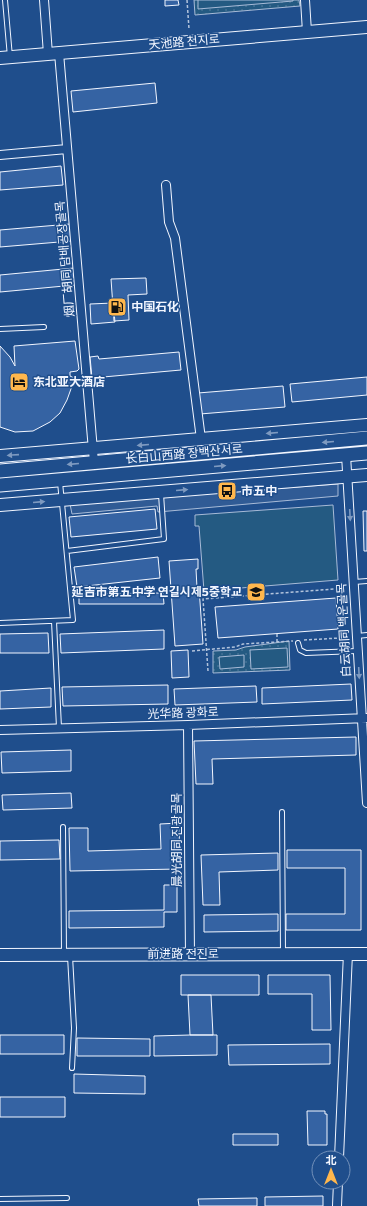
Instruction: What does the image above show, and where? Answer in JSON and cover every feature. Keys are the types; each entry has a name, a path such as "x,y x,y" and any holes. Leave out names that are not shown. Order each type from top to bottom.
{"main road":[{"name":"长白山西路 장백산서로","path":"0,471 94,456 367,438"},
{"name":"长白山西路 장백산서로","path":"0,485 367,453"}],"street":[{"name":"烟厂胡同 담배공장골목","path":"44,0 54,53 67,149 94,456"},
{"path":"305,0 307,32"},
{"name":"天池路 천지로","path":"5,58 367,27"},
{"path":"0,155 67,149"},
{"path":"166,185 169,222 175,238 201,439"},
{"path":"0,456 94,456 201,439 367,425"},
{"name":"白云胡同 백운골목","path":"346,455 357,650 364,718 367,803"},
{"path":"0,505 367,475"},
{"name":"光华路 광화로","path":"0,730 364,718"},
{"name":"晨光胡同 진광골목","path":"188,725 190,955"},
{"path":"339,1150 348,953"},
{"name":"前进路 전진로","path":"0,955 367,954"},
{"path":"337,1206 338,1190"}],"lane":[{"path":"5,0 5,58"},
{"path":"0,329 44,327"},
{"path":"0,623 73,620 60,480"},
{"path":"66,551 164,540 161,492"},
{"path":"354,582 367,581"},
{"path":"54,621 59,728"},
{"path":"357,636 367,635"},
{"path":"299,642 300,650 306,654 357,650"},
{"path":"282,812 283,954"},
{"path":"63,828 67,954 74,1028 72,1068"},
{"path":"0,1199 66,1198"}],"path":[{"path":"187,0 189,29"},
{"path":"208,671 203,599 334,589"},
{"path":"339,614 341,652"},
{"path":"277,634 277,642"},
{"path":"299,642 340,638"},
{"path":"192,651 235,647 243,644 293,641"}],"shaded area":[{"path":"194,0 299,0 300,6 195,15"},
{"path":"198,0 293,0 293,1 198,9"},
{"path":"338,484 338,496 158,512 157,506 72,514 70,504"},
{"path":"333,505 338,580 204,591 199,526 195,526 195,515"},
{"path":"289,641 290,670 213,673 213,651 236,650 245,647"},
{"path":"287,648 288,667 251,669 250,650"},
{"path":"244,655 244,667 220,669 219,657"}],"building":[{"path":"165,0 178,0 179,5 165,6"},
{"path":"155,83 157,103 73,112 71,91"},
{"path":"61,166 63,185 0,190 0,172"},
{"path":"70,224 71,241 0,247 0,230"},
{"path":"74,268 75,285 0,292 0,275"},
{"path":"146,278 147,294 128,295 129,320 114,321 111,279"},
{"path":"113,303 115,322 91,324 90,304"},
{"path":"75,341 79,369 77,371 70,372 70,376 74,378 75,383 72,386 60,413 50,422 33,431 15,432 0,427 0,346 10,357 15,366 14,346"},
{"path":"179,352 181,370 92,378 90,357 98,356 99,359"},
{"path":"367,377 367,395 292,402 290,384"},
{"path":"283,386 285,407 200,414 198,393"},
{"path":"155,509 157,529 71,537 69,517"},
{"path":"363,511 367,511 367,551 364,551"},
{"path":"158,557 160,578 77,587 74,567"},
{"path":"198,559 198,569 196,569 197,588 199,588 203,644 175,646 169,561"},
{"path":"163,593 164,604 79,604 79,594"},
{"path":"336,598 338,629 218,638 215,607"},
{"path":"164,630 164,649 61,653 60,634"},
{"path":"48,633 49,653 0,653 0,634"},
{"path":"188,650 189,677 172,678 171,651"},
{"path":"351,684 352,700 262,704 262,688"},
{"path":"168,685 168,704 63,706 62,687"},
{"path":"256,686 257,702 175,705 174,689"},
{"path":"51,688 51,707 0,709 0,691"},
{"path":"356,737 356,755 212,759 213,784 196,784 194,741"},
{"path":"71,750 71,771 2,773 1,752"},
{"path":"71,793 72,808 3,810 2,795"},
{"path":"179,823 180,869 70,871 69,828 88,828 88,851 161,849 160,824"},
{"path":"59,840 60,859 0,860 0,841"},
{"path":"287,850 361,850 361,930 286,930 286,914 345,914 345,868 287,868"},
{"path":"278,853 278,870 219,872 220,905 203,905 201,855"},
{"path":"164,885 177,885 177,912 164,912 164,927 69,928 69,911 164,910"},
{"path":"278,914 278,931 204,932 204,915"},
{"path":"181,975 259,975 259,995 181,995"},
{"path":"268,975 330,975 331,1030 312,1030 312,994 268,994"},
{"path":"188,995 211,995 213,1035 190,1035"},
{"path":"0,1035 64,1035 64,1054 0,1054"},
{"path":"217,1035 217,1055 154,1056 154,1036"},
{"path":"77,1038 150,1039 150,1056 77,1056"},
{"path":"330,1044 330,1064 229,1065 228,1045"},
{"path":"74,1074 145,1076 145,1094 74,1093"},
{"path":"0,1097 65,1097 65,1117 0,1117"},
{"path":"307,1111 325,1111 325,1114 327,1114 327,1145 308,1145"},
{"path":"233,1134 278,1134 278,1145 233,1145"},
{"path":"323,1196 323,1206 265,1206 265,1197"},
{"path":"257,1198 257,1206 199,1206 198,1199"}],"place":[{"name":"中国石化","path":"117,307"},
{"name":"东北亚大酒店","path":"19,382"},
{"name":"市五中","path":"227,491"},
{"name":"延吉市第五中学 연길시제5중학교","path":"256,592"}]}
